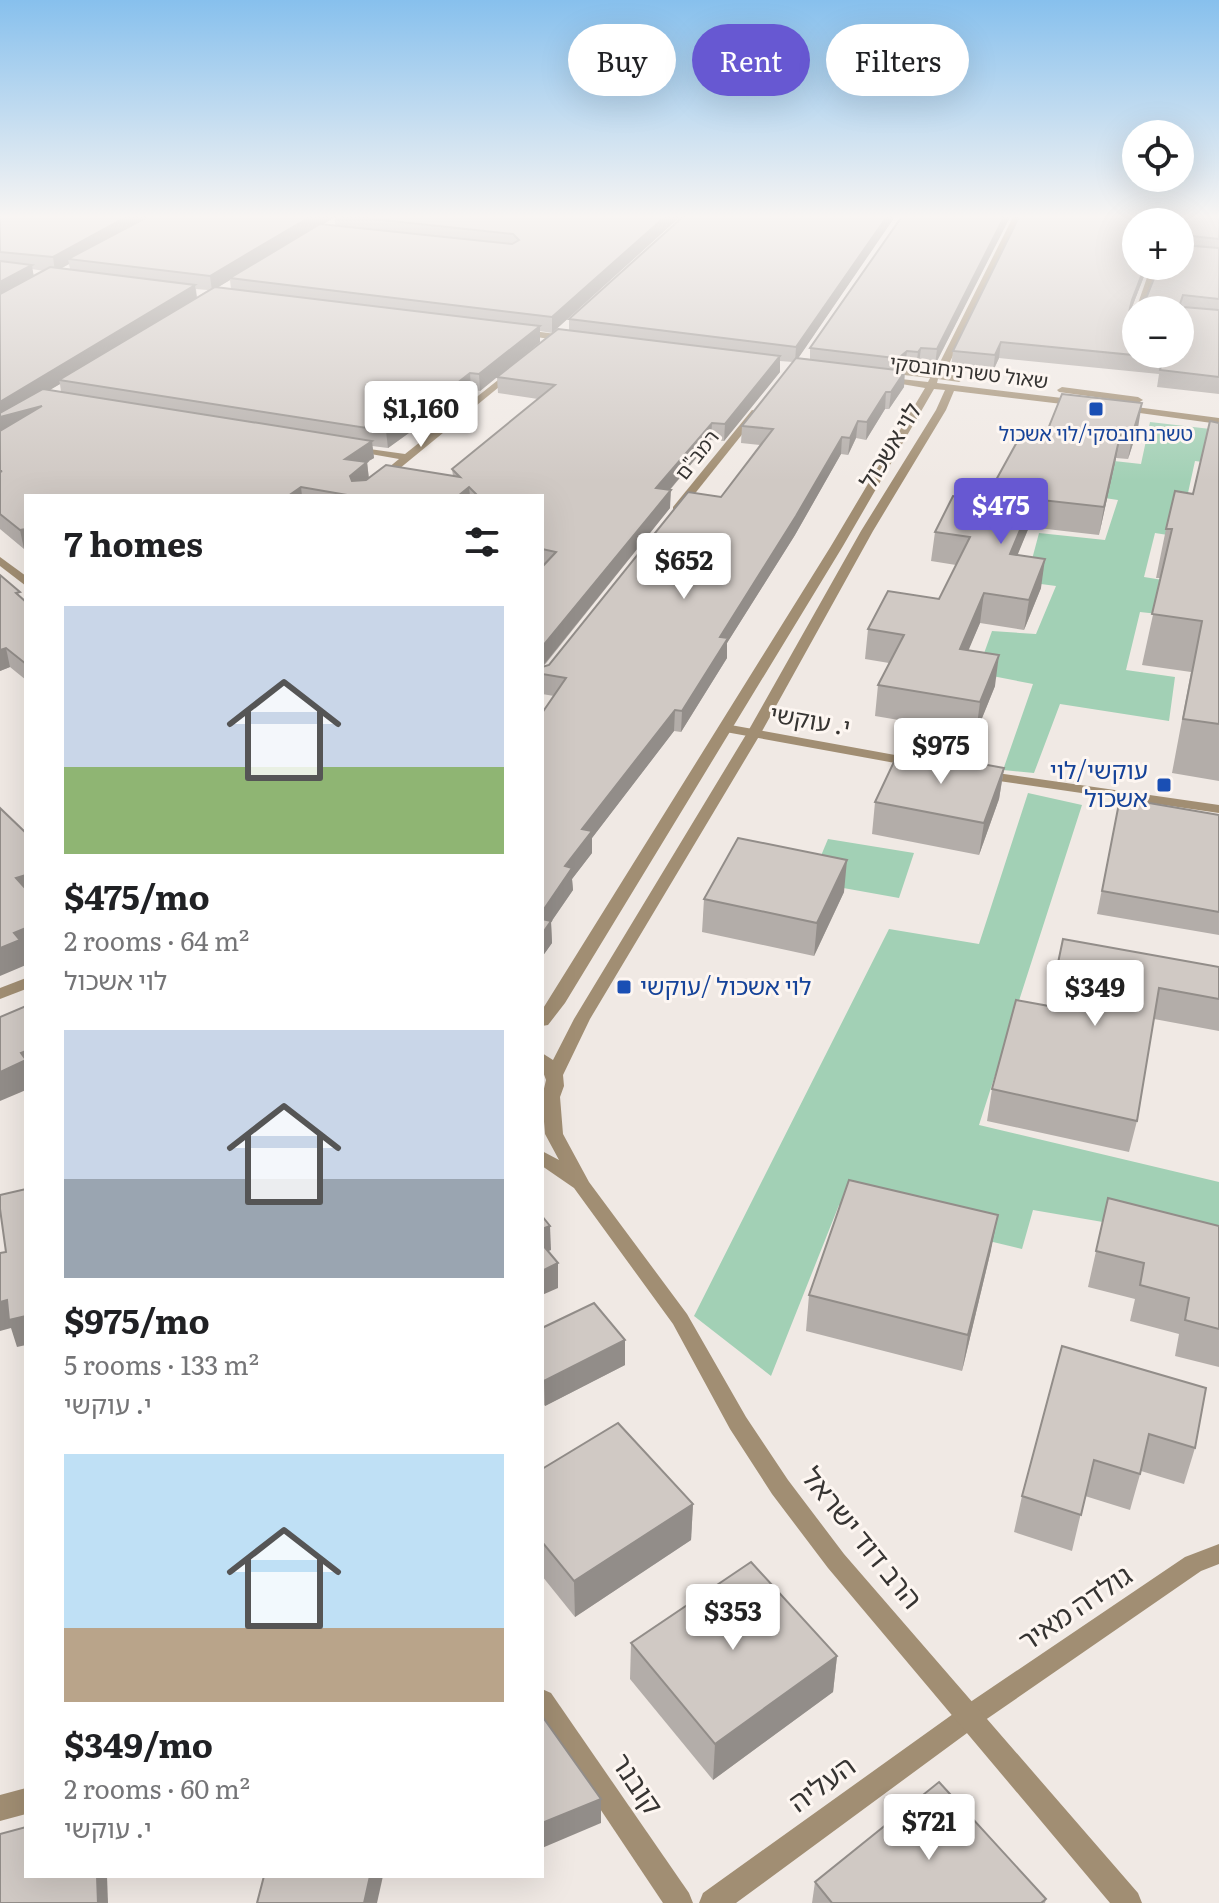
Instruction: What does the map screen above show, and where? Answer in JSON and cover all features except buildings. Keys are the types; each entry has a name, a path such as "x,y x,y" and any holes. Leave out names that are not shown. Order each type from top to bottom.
{"street":[{"path":"938,376 974,304"},
{"path":"514,329 578,333"},
{"path":"564,331 589,341"},
{"path":"546,346 564,331"},
{"path":"361,494 523,363"},
{"name":"שאול טשרניחובסקי","path":"878,370 1219,412"},
{"name":"לוי אשכול","path":"544,1019 557,1003 938,376 950,389 941,410 867,531 754,733 597,992 555,1074 557,1086 547,1103"},
{"name":"שאול טשרניחובסקי","path":"868,378 1219,421"},
{"path":"941,410 956,401 985,392"},
{"name":"רמב\"ם","path":"667,522 764,400"},
{"path":"336,446 407,457"},
{"path":"0,560 24,580"},
{"name":"י. עוקשי","path":"725,728 925,765"},
{"path":"972,773 1219,809"},
{"path":"0,994 24,984"},
{"path":"544,1061 555,1074"},
{"name":"הרב דוד ישראל","path":"547,1103 554,1134 582,1186 680,1319 738,1423 780,1487 836,1561 1128,1903"},
{"name":"הרב דוד ישראל","path":"544,1158 582,1186"},
{"name":"גולדה מאיר","path":"969,1717 1193,1564 1219,1554"},
{"name":"קובנר","path":"544,1704 679,1903"},
{"name":"העליה","path":"713,1903 969,1717"},
{"path":"0,1808 24,1802"}],"green space":[{"path":"1150,422 1219,430 1219,464 1195,461 1186,502 1219,543 1155,533 1144,577 1219,589 1212,620 1140,612 1126,670 1175,677 1169,721 1060,704 1034,773 1003,770 1033,684 977,673 992,631 1036,634 1056,586 1026,582 1039,533 1105,540 1118,500 1050,490 1060,455 1141,464"},
{"path":"1028,793 1082,805 979,1125 1219,1182 1219,1242 1033,1210 1022,1249 839,1205 771,1376 694,1316 889,929 979,944"},
{"path":"828,839 914,853 899,898 810,882"}],"place":[{"name":"טשרנחובסקי/לוי אשכול","path":"1096,409"},
{"name":"עוקשי/לוי אשכול","path":"1164,785"},
{"name":"לוי אשכול /עוקשי","path":"624,987"}]}
